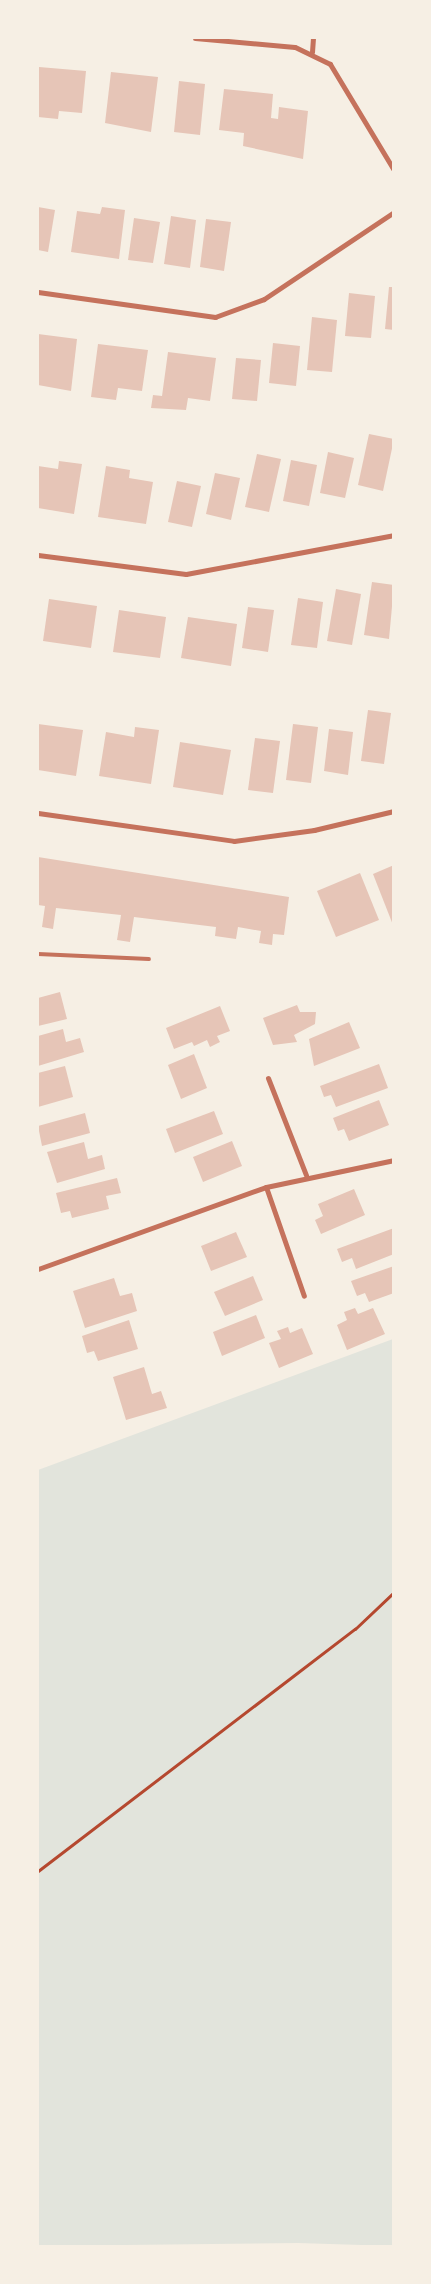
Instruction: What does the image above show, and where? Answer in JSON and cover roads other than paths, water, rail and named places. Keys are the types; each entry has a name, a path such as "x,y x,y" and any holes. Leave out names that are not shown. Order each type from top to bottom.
{"street":[{"path":"195,38 312,52 330,64 343,81 394,170"},
{"path":"312,52 313,38"},
{"path":"38,292 215,318 264,299 394,212"},
{"path":"38,555 186,574 394,535"},
{"path":"38,813 234,841 314,830 394,811"},
{"path":"268,1078 306,1176"},
{"path":"38,1269 266,1187 306,1176 394,1160"},
{"path":"266,1187 304,1296"}],"lane":[{"path":"38,954 149,959"}]}
